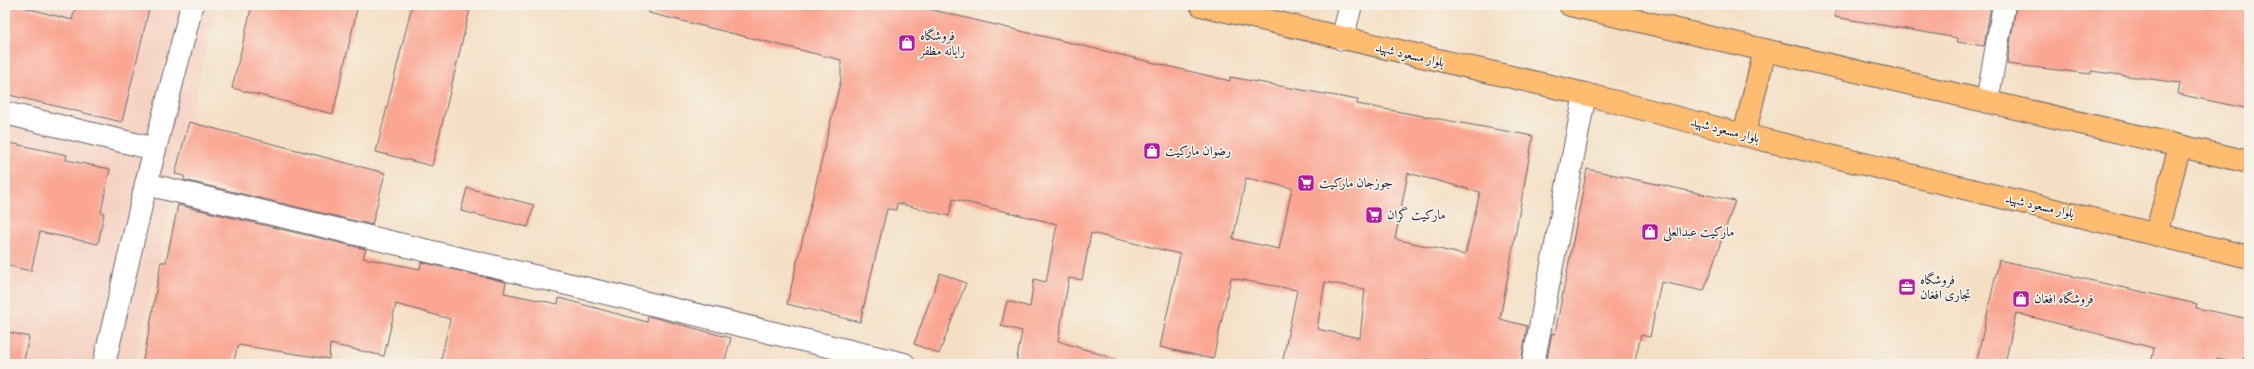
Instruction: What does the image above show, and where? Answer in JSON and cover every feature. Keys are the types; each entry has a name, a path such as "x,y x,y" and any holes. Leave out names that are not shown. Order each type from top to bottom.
{"main road":[{"name":"بلوار مسعود شهید","path":"1201,5 1342,39 1585,94 1744,135 2249,256"},
{"path":"1570,5 2249,162"},
{"path":"1744,135 1765,50"},
{"path":"2156,234 2180,146"}],"street":[{"path":"104,364 146,184 192,5"},
{"path":"1342,39 1350,5"},
{"path":"1987,102 2004,5"},
{"path":"1533,364 1585,94"},
{"path":"5,113 155,149"},
{"path":"146,184 904,364"}],"shaded area":[{"path":"5,5 216,5 134,364 5,364"}],"building":[{"path":"5,5 15,5 72,20 76,5 150,5 122,122 5,94"},
{"path":"252,5 358,5 333,114 232,88"},
{"path":"412,5 471,5 432,166 376,152"},
{"path":"650,5 912,5 1230,81 1230,77 1358,100 1357,104 1533,136 1500,319 1527,326 1521,364 1453,364 1425,359 1425,364 1282,364 1297,290 1231,278 1213,359 1160,347 1180,254 1091,233 1082,280 1069,278 1058,341 1116,359 1115,364 1016,364 1022,331 1001,326 1007,301 1030,307 1034,279 1046,282 1057,224 953,199 949,216 897,203 896,210 887,209 860,322 787,304 841,79 841,60 649,13","holes":["1408,173 1480,192 1465,255 1395,239","1246,178 1292,188 1279,249 1233,239","1325,282 1365,289 1360,338 1317,329"]},
{"path":"1836,5 1991,5 1984,46 1957,42 1958,38 1835,17"},
{"path":"2016,5 2249,5 2249,109 2178,94 2180,83 2091,71 2091,74 2007,64"},
{"path":"189,122 385,173 372,225 184,180 184,176 175,174"},
{"path":"5,142 67,155 66,160 110,169 101,212 104,213 98,244 40,232 31,271 5,265"},
{"name":"مارکیت عبدالعلی","path":"1587,169 1735,201 1704,291 1661,282 1650,337 1641,335 1634,364 1546,364 1552,333 1555,334"},
{"path":"467,188 534,205 528,227 461,211"},
{"path":"178,205 366,249 363,258 420,269 421,262 506,282 504,293 558,304 559,298 647,322 648,316 731,338 724,364 440,364 450,319 396,304 384,356 330,344 329,359 238,345 233,364 142,364 161,262 166,262"},
{"path":"1999,260 2197,304 2196,308 2249,319 2249,357 2244,356 2243,363 2217,358 2215,364 2151,364 2154,348 2016,313 2005,364 1976,364"},
{"path":"940,273 966,283 939,354 914,344"},
{"path":"5,331 29,337 23,364 5,364"}],"place":[{"name":"فروشگاه رایانه مظفر","path":"907,43"},
{"name":"رضوان مارکیت","path":"1152,151"},
{"name":"جوزجان مارکیت","path":"1306,183"},
{"name":"مارکیت گران","path":"1374,215"},
{"name":"مارکیت عبدالعلی","path":"1650,232"},
{"name":"فروشگاه تجاری افغان","path":"1907,287"},
{"name":"فروشگاه افغان","path":"2021,299"}]}
